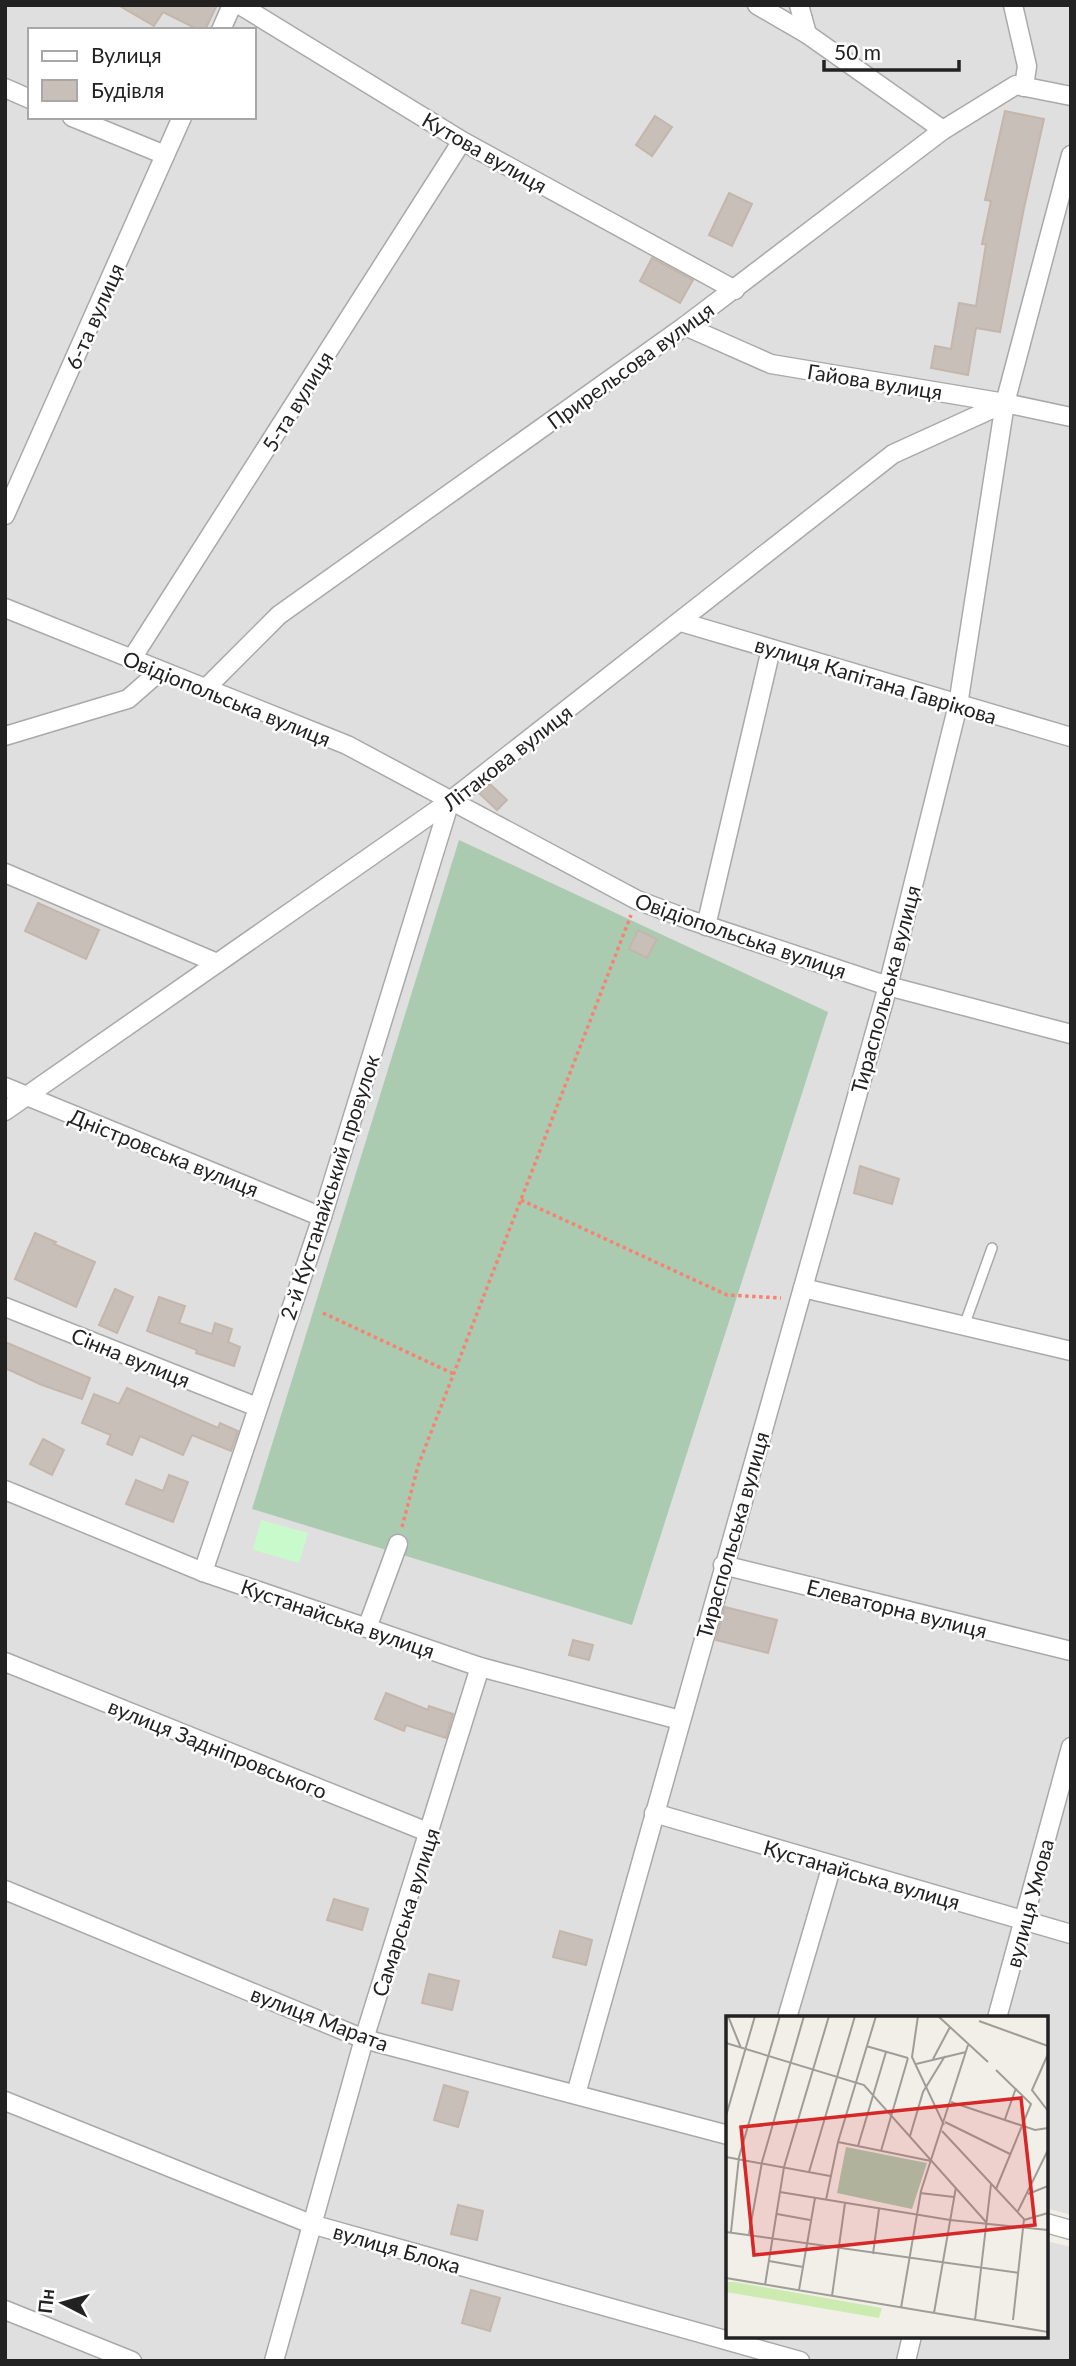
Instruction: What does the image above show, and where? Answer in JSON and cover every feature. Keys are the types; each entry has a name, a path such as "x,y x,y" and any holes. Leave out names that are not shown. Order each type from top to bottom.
{"street":[{"path":"222,28 232,5"},
{"name":"Кутова вулиця","path":"240,5 462,141 735,290"},
{"path":"757,5 807,34 943,131"},
{"path":"799,5 807,34"},
{"path":"1013,5 1027,66 1024,87 1071,96"},
{"name":"Прирельсова вулиця","path":"206,688 279,615 735,290 943,131 1016,85 1024,87"},
{"path":"5,88 28,98"},
{"path":"77,119 165,155"},
{"name":"6-та вулиця","path":"5,515 181,119"},
{"name":"5-та вулиця","path":"131,660 462,141"},
{"name":"Тираспольська вулиця","path":"576,2094 888,986 958,705 1006,403 1071,155"},
{"name":"Гайова вулиця","path":"685,326 771,364 1006,403 1071,417"},
{"name":"Літакова вулиця","path":"5,1111 450,801 893,454 1006,403"},
{"name":"Овідіопольська вулиця","path":"5,608 347,745 637,900 706,926 888,986 1071,1034"},
{"name":"вулиця Капітана Гаврікова","path":"681,622 1071,737"},
{"path":"706,926 771,649"},
{"path":"5,736 128,699 160,671"},
{"name":"2-й Кустанайський провулок","path":"204,1572 322,1217 450,801"},
{"path":"5,873 217,964"},
{"name":"Дністровська вулиця","path":"5,1087 322,1217"},
{"path":"801,1294 964,1326 1071,1352"},
{"name":"Сінна вулиця","path":"5,1307 257,1407"},
{"name":"Кустанайська вулиця","path":"5,1490 204,1572 480,1667 680,1720"},
{"path":"367,1628 398,1544"},
{"name":"Елеваторна вулиця","path":"723,1565 1071,1651"},
{"name":"вулиця Задніпровського","path":"5,1662 430,1833"},
{"name":"Самарська вулиця","path":"274,2361 364,2039 480,1667"},
{"name":"вулиця Умова","path":"998,2016 1071,1747"},
{"name":"Кустанайська вулиця","path":"654,1813 1071,1934"},
{"path":"788,2016 832,1865"},
{"name":"вулиця Марата","path":"5,1890 364,2039 726,2134"},
{"name":"вулиця Блока","path":"5,2101 311,2224 800,2361"},
{"path":"1048,2224 1071,2230"},
{"path":"5,2310 132,2361"},
{"path":"906,2361 912,2338"}],"lane":[{"path":"964,1326 992,1248"}],"path":[{"path":"398,1544 418,1466 637,900"},
{"path":"521,1200 727,1295 801,1294"},
{"path":"323,1313 454,1374"}],"shaded area":[{"path":"5,5 1071,5 1071,2215 1048,2209 1048,2016 726,2016 726,2338 901,2338 895,2361 5,2361"},
{"path":"1048,2241 1071,2247 1071,2361 917,2361 923,2338 1048,2338"}],"green space":[{"path":"459,840 828,1012 632,1625 252,1509"},
{"path":"261,1520 308,1533 299,1563 253,1550"}],"building":[{"path":"118,5 217,5 206,28 195,28 163,12 154,26"},
{"path":"1005,111 1044,119 1000,332 976,328 968,375 931,368 935,346 951,349 959,303 976,306 986,244 982,244 991,201 985,200"},
{"path":"655,116 672,127 652,156 636,145"},
{"path":"729,193 752,204 732,246 709,235"},
{"path":"652,258 693,280 680,303 640,281"},
{"path":"490,784 507,800 497,810 479,793"},
{"path":"38,903 99,930 86,959 25,931"},
{"path":"638,930 657,939 647,958 629,949"},
{"path":"860,1166 899,1179 892,1204 854,1193"},
{"path":"35,1233 95,1262 76,1307 15,1279"},
{"path":"115,1289 133,1297 117,1333 99,1325"},
{"path":"159,1297 185,1306 179,1323 212,1334 215,1323 232,1329 228,1342 240,1347 234,1366 196,1353 197,1350 147,1331"},
{"path":"5,1342 90,1378 82,1399 5,1368"},
{"path":"127,1388 218,1428 220,1423 238,1431 231,1451 192,1435 183,1455 140,1436 132,1455 107,1444 111,1435 82,1423 94,1394 119,1404"},
{"path":"43,1439 64,1450 52,1475 30,1464"},
{"path":"169,1475 188,1482 173,1522 126,1504 136,1480 163,1491"},
{"path":"725,1607 777,1620 768,1653 716,1640"},
{"path":"573,1640 593,1645 589,1660 569,1655"},
{"path":"386,1693 428,1710 429,1706 453,1714 446,1738 406,1725 404,1731 375,1719"},
{"path":"334,1899 368,1909 362,1930 327,1920"},
{"path":"560,1931 592,1940 586,1965 553,1957"},
{"path":"429,1974 459,1981 452,2010 422,2003"},
{"path":"444,2085 468,2092 458,2127 434,2120"},
{"path":"458,2205 483,2211 477,2240 451,2234"},
{"path":"471,2290 500,2298 490,2331 462,2323"}]}
